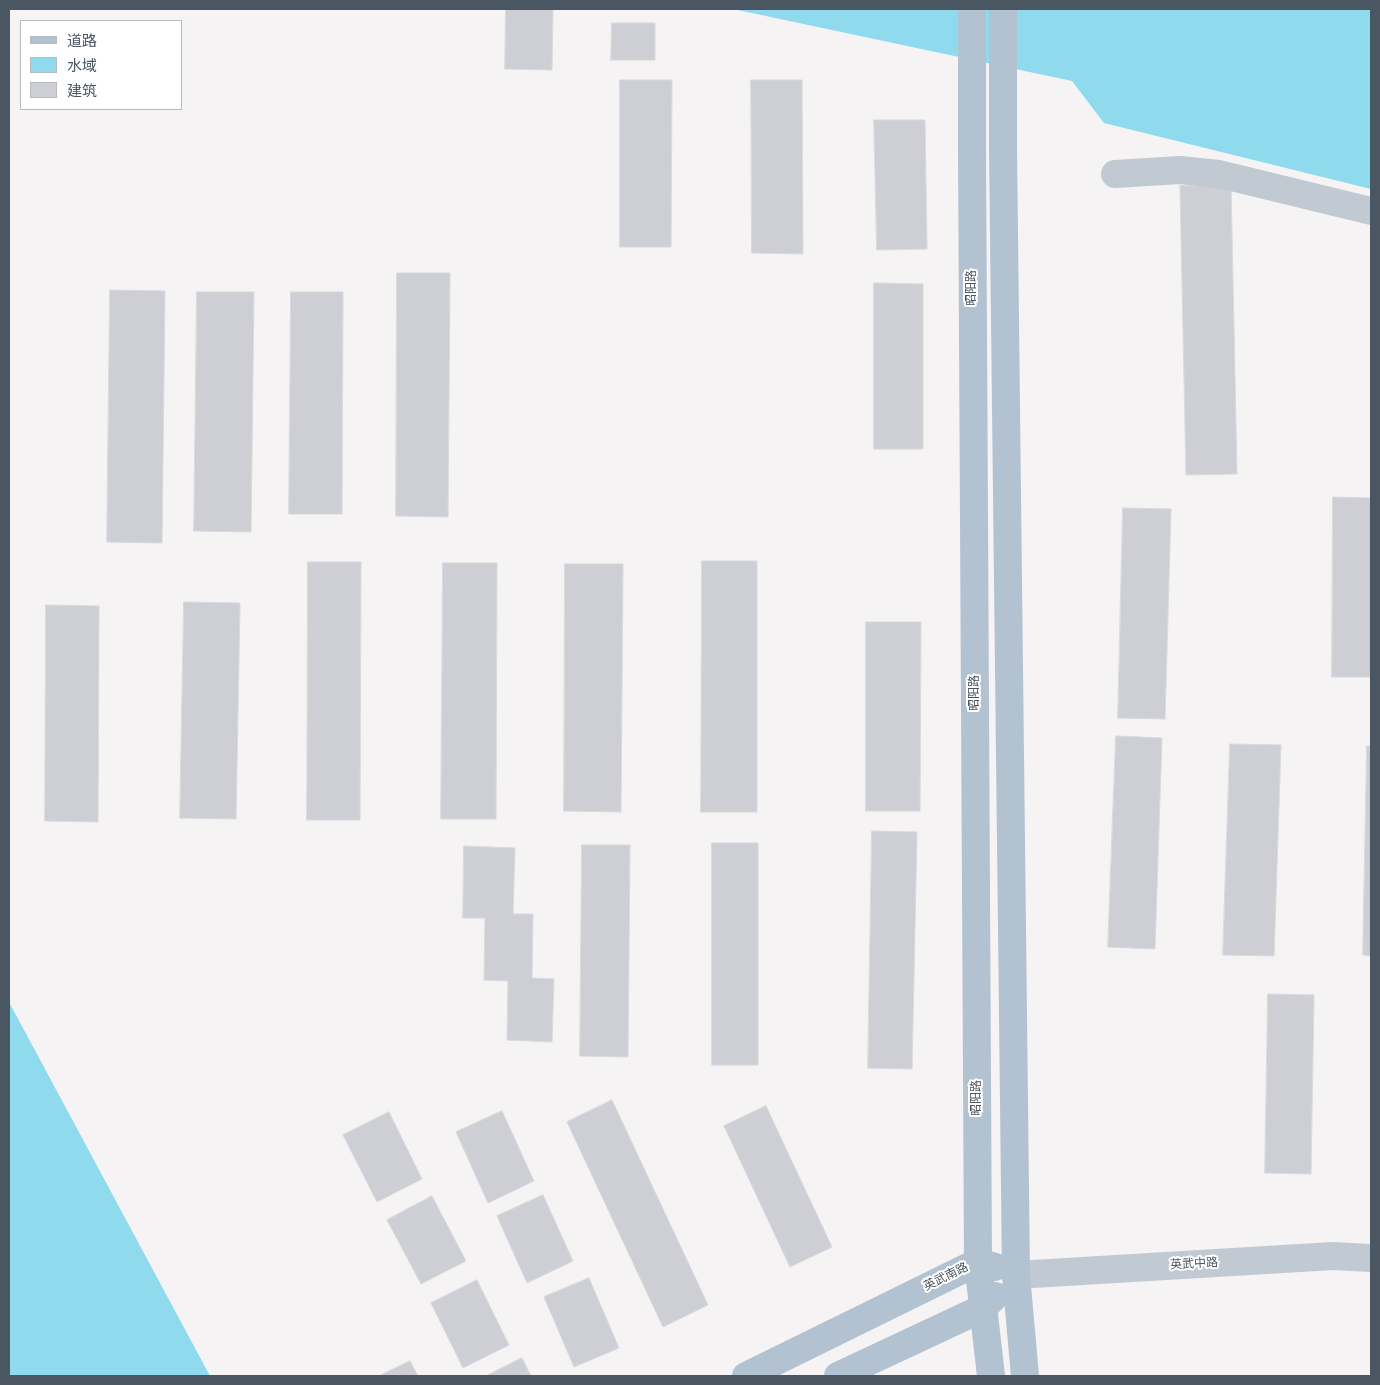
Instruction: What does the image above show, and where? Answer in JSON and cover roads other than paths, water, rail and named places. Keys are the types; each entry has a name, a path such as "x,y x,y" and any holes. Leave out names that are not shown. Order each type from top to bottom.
{"main road":[{"name":"昭阳路","path":"972,9 978,1262 991,1376"},
{"path":"1003,9 1016,1275 1025,1376"},
{"name":"英武南路","path":"746,1376 978,1262 1016,1275"},
{"path":"838,1376 983,1308 1016,1275"}],"street":[{"path":"1114,174 1180,170 1219,174 1371,211"},
{"name":"英武中路","path":"1016,1275 1333,1256 1371,1258"}],"water":[{"path":"733,9 1371,9 1371,189 1104,123 1072,81"},
{"path":"9,1002 210,1376 9,1376"}]}
